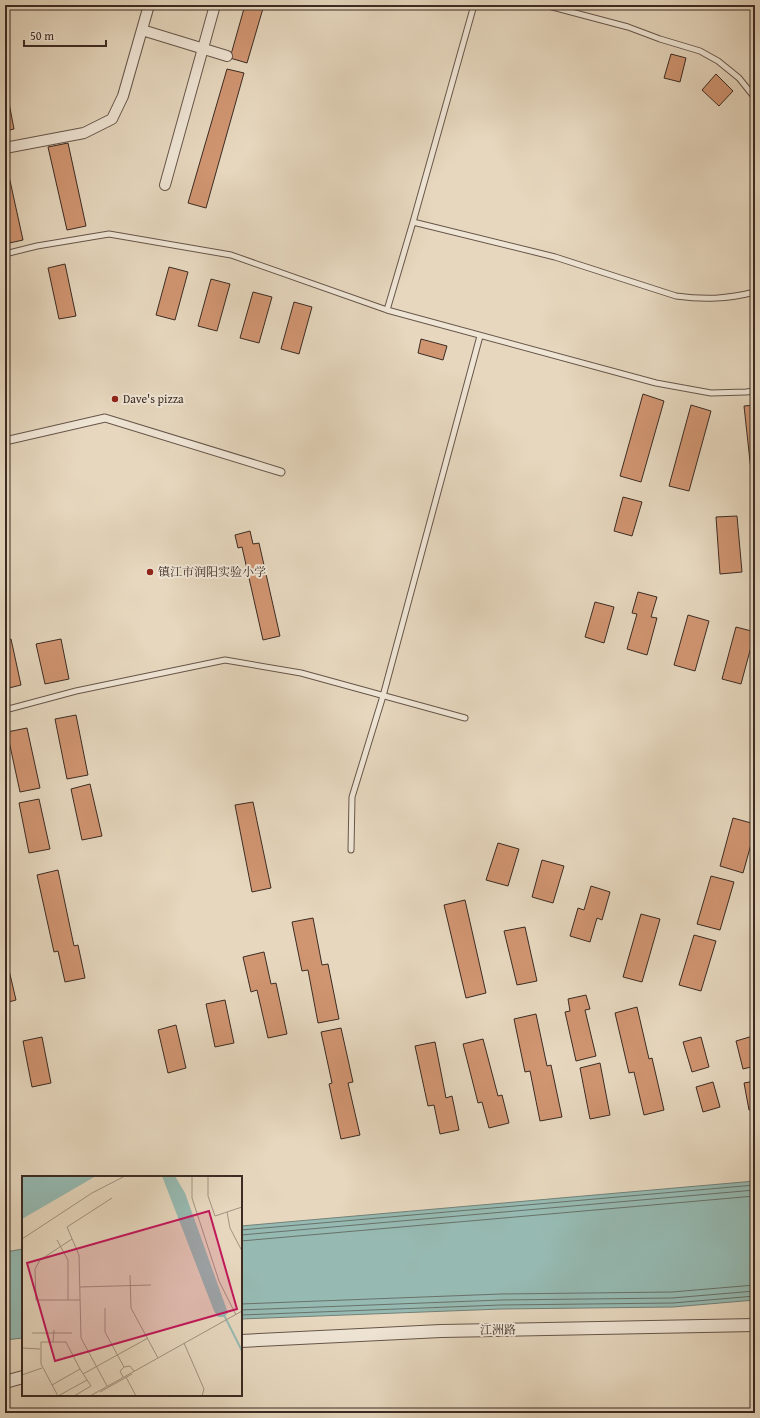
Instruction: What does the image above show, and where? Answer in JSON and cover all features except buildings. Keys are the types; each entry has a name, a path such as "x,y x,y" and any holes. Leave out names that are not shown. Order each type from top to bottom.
{"street":[{"path":"5,148 84,133 112,118 123,96 149,5"},
{"path":"165,185 215,5"},
{"path":"142,30 227,56"},
{"path":"5,440 105,418 281,472"},
{"name":"江洲路","path":"242,1341 441,1331 755,1325"},
{"path":"5,1382 22,1377"}],"lane":[{"path":"387,310 474,5"},
{"path":"545,5 628,27 660,39 700,51 718,61 739,78 755,98"},
{"path":"413,222 555,257 676,296 696,299 727,298 755,292"},
{"path":"5,254 37,246 109,234 231,255 387,310 656,383 711,393 746,392 755,390"},
{"path":"351,850 352,797 383,696 480,336"},
{"path":"5,710 76,691 225,660 301,673 465,718"}],"water":[{"path":"755,1181 755,1300 673,1307 501,1309 242,1319 242,1226"},
{"path":"22,1249 22,1338 5,1340 5,1252"}],"place":[{"name":"Dave's pizza","path":"115,399"},
{"name":"镇江市润阳实验小学","path":"150,572"}]}
